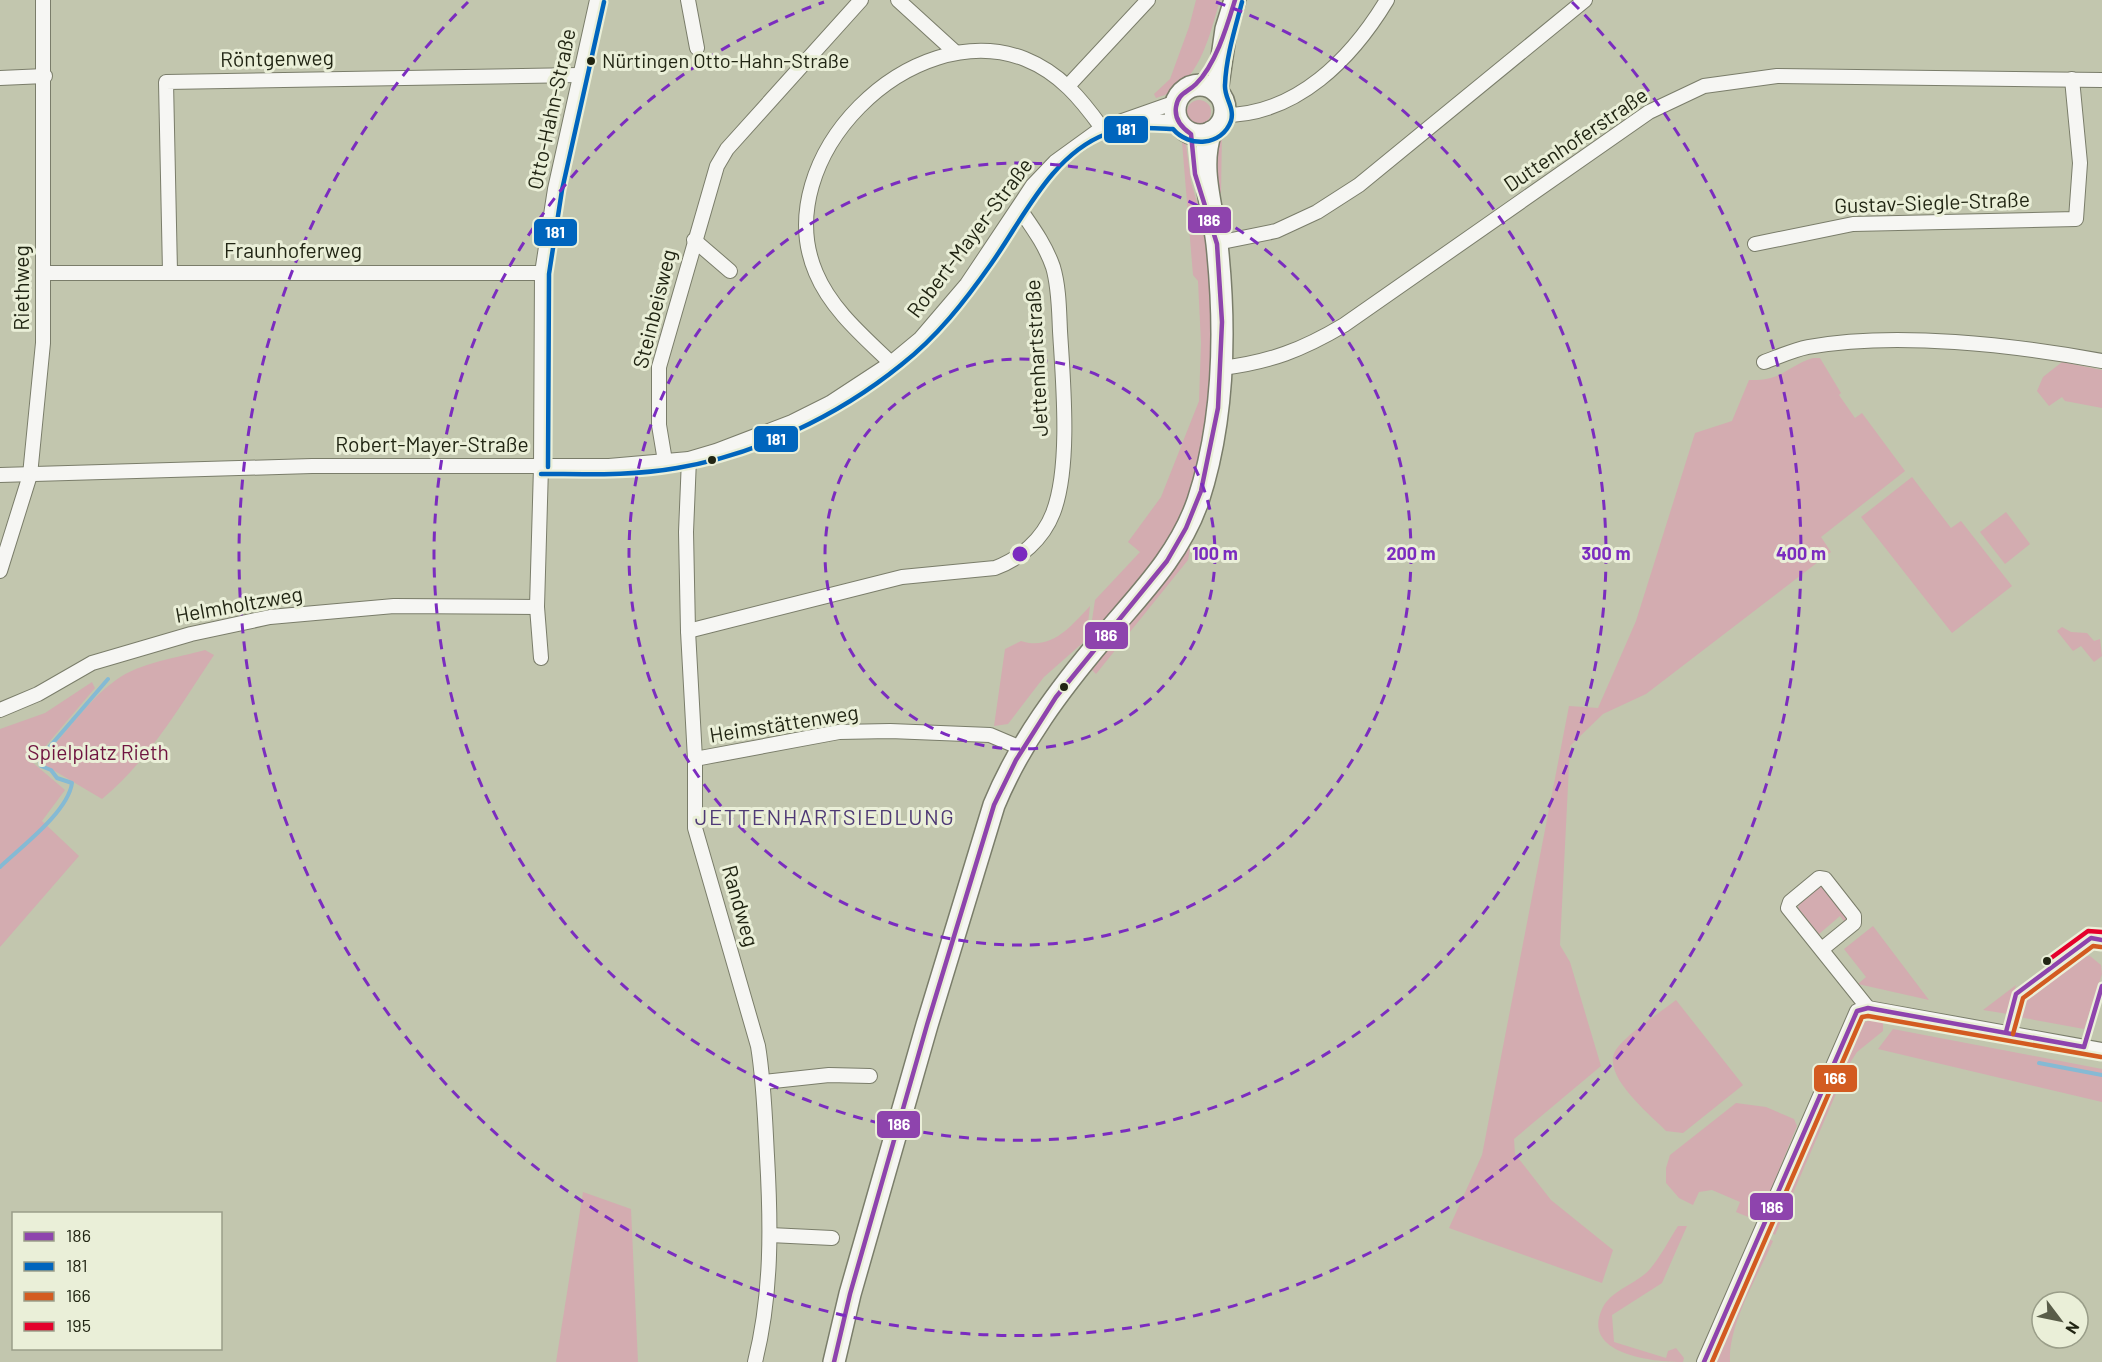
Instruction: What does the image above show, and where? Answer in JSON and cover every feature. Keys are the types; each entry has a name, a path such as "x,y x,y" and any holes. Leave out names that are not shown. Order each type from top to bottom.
{"main road":[{"path":"1217,92 1226,29 1235,0"},
{"path":"834,1362 850,1294 927,1025 994,805 1022,748 1059,694 1151,584 1184,533 1197,501 1204,476 1222,368 1222,323 1217,243 1211,216 1206,166 1207,144 1189,123 1180,94 1195,85 1226,29"},
{"path":"1189,123 1222,122 1224,115 1222,98 1217,92 1203,85 1195,85"}],"street":[{"name":"Riethweg","path":"0,571 30,475 43,344 45,76 43,0"},
{"name":"Otto-Hahn-Straße","path":"541,658 537,607 541,467 542,273 555,189 597,0"},
{"path":"688,0 697,48"},
{"name":"Steinbeisweg","path":"664,461 659,425 659,367 717,166 727,149 861,0"},
{"path":"898,0 955,52"},
{"path":"1068,86 1148,0"},
{"path":"1224,115 1264,111 1288,100 1320,79 1351,50 1372,24 1387,0"},
{"path":"1217,243 1276,231 1317,212 1359,185 1585,0"},
{"path":"891,363 846,319 827,294 815,272 805,225 808,202 826,151 852,115 885,85 908,70 955,52 988,51 1025,59 1048,70 1068,86 1102,128"},
{"name":"Röntgenweg","path":"170,272 166,82 579,75"},
{"path":"0,78 45,76"},
{"name":"Duttenhoferstraße","path":"1222,368 1255,364 1285,356 1324,337 1649,112 1704,86 1777,76 2102,80"},
{"name":"Gustav-Siegle-Straße","path":"1755,244 1853,224 2076,219 2080,163 2072,79"},
{"name":"Robert-Mayer-Straße","path":"0,475 312,466 541,467 689,459 743,442 792,422 830,402 891,363 920,339 967,284 1033,185 1055,162 1102,128 1128,120 1189,123"},
{"name":"Robert-Mayer-Straße","path":"1128,120 1189,123"},
{"name":"Jettenhartstraße","path":"687,631 902,577 995,568 1009,563 1026,551 1039,536 1053,514 1059,492 1064,445 1064,391 1053,268 1042,240 1018,208"},
{"name":"Steinbeisweg","path":"694,240 730,271"},
{"name":"Fraunhoferweg","path":"44,273 542,273"},
{"path":"1764,362 1808,347 1865,341 1977,346 2058,353 2102,361"},
{"name":"Randweg","path":"689,459 686,532 687,631 695,759 695,828 758,1046 764,1082 770,1235 768,1292 755,1362"},
{"name":"Helmholtzweg","path":"0,710 38,694 92,663 191,634 270,617 394,606 537,607"},
{"name":"Heimstättenweg","path":"695,759 839,732 880,731 990,735 1022,748"},
{"path":"1822,949 1854,923 1854,916 1825,879 1819,878 1790,902 1788,908 1868,1008"},
{"path":"1704,1362 1851,1020 1857,1011 1868,1008 2102,1050"},
{"path":"764,1082 829,1075 870,1076"},
{"path":"770,1235 832,1238"}],"green space":[{"path":"1196,0 1220,0 1200,59 1183,83 1171,92 1156,98 1154,94 1170,79"},
{"path":"1199,100 1208,103 1211,112 1208,121 1199,124 1190,121 1187,112 1190,103"},
{"path":"1222,131 1221,193 1214,193 1217,136"},
{"path":"1182,142 1186,145 1191,182 1200,212 1211,280 1212,386 1198,475 1177,536 1098,634 1091,627 1095,600 1140,552 1128,542 1161,497 1199,401 1201,343 1198,281 1193,275"},
{"path":"1813,358 1820,358 1841,393 1839,395 1855,418 1862,413 1905,471 1821,537 1831,552 1646,694 1603,714 1570,746 1560,945 1570,962 1601,1066 1514,1139 1515,1154 1551,1200 1613,1250 1602,1283 1449,1228 1482,1155 1569,706 1598,708 1636,621 1695,433 1732,421 1749,380 1777,376"},
{"path":"2062,362 2102,370 2102,408 2065,401 2062,397 2049,406 2037,391 2043,377"},
{"path":"1912,477 1951,528 1961,521 2012,586 1952,633 1861,517"},
{"path":"2006,512 2030,544 2005,564 1980,532"},
{"path":"1186,545 1190,549 1188,560 1096,674 1092,670"},
{"path":"1090,606 1086,640 1044,677 1008,724 994,726 1005,649 1021,641 1042,643 1051,640 1060,635"},
{"path":"2062,627 2071,632 2087,633 2094,641 2100,639 2102,656 2094,662 2081,646 2073,651 2057,631"},
{"name":"Spielplatz Rieth","path":"205,650 214,655 176,713 134,768 102,799 43,764 43,758 78,717 116,680 159,661"},
{"path":"92,682 95,688 32,762 65,790 42,821 79,856 0,947 0,729 45,713"},
{"path":"1819,885 1827,887 1849,916 1847,925 1840,916 1819,934 1798,908 1800,900"},
{"path":"1873,926 1929,1000 1858,984 1866,977 1844,949"},
{"path":"2090,956 2101,965 2102,974 2084,1029 2019,1017 2026,999 2082,957"},
{"path":"2016,985 2008,1014 1983,1010"},
{"path":"1676,1000 1743,1085 1683,1133 1666,1131 1638,1104 1619,1080 1614,1068 1613,1057 1618,1047 1631,1034"},
{"path":"1877,1017 1883,1022 1883,1031 1857,1052 1848,1066 1775,1235 1770,1232 1855,1034 1863,1023"},
{"path":"1893,1029 2102,1069 2102,1102 1878,1049"},
{"path":"1736,1103 1766,1107 1794,1119 1797,1126 1758,1221 1736,1212 1740,1202 1712,1190 1699,1192 1693,1205 1679,1198 1666,1183 1666,1168 1670,1155"},
{"path":"583,1192 631,1209 638,1362 556,1362"},
{"path":"1678,1226 1687,1226 1662,1283 1612,1315 1614,1342 1666,1358 1668,1351 1676,1348 1684,1358 1683,1362 1654,1360 1622,1352 1610,1345 1601,1335 1598,1323 1603,1307 1612,1296 1650,1269"},
{"path":"1767,1238 1773,1241 1739,1316 1731,1347 1730,1362 1716,1362"}],"waterway":[{"path":"0,867 53,817 69,794 72,783 57,778 51,770 41,766 39,759 108,679"},
{"path":"2039,1063 2102,1075"}],"transit line":[{"name":"186","path":"834,1362 850,1294 927,1025 994,805 1016,760 1056,697 1167,561 1186,528 1201,491 1218,408 1222,322 1217,244 1195,174 1191,134 1179,123 1176,107 1181,96 1196,84 1209,66 1220,44 1235,0"},
{"name":"181","path":"548,467 549,274 562,190 604,2"},
{"name":"181","path":"541,474 643,472 707,462 736,454 795,431 851,401 877,384 927,343 950,318 991,264 1040,190 1069,157 1087,144 1115,131 1148,128 1173,129 1188,139 1205,142 1213,140 1227,129 1232,116 1225,90 1227,64 1242,2"},
{"name":"195","path":"2047,961 2088,931 2102,932"},
{"name":"186","path":"2006,1032 2016,994 2091,938 2102,940"},
{"name":"166","path":"2013,1034 2023,998 2093,946 2101,947"},
{"name":"186","path":"1704,1362 1857,1011 1868,1008 2084,1047 2102,986"},
{"name":"166","path":"1712,1362 1862,1017 1868,1016 2101,1057"}],"place":[{"name":"Nürtingen Otto-Hahn-Straße","path":"591,61"}],"district":[{"name":"JETTENHARTSIEDLUNG","path":"825,817"}]}
